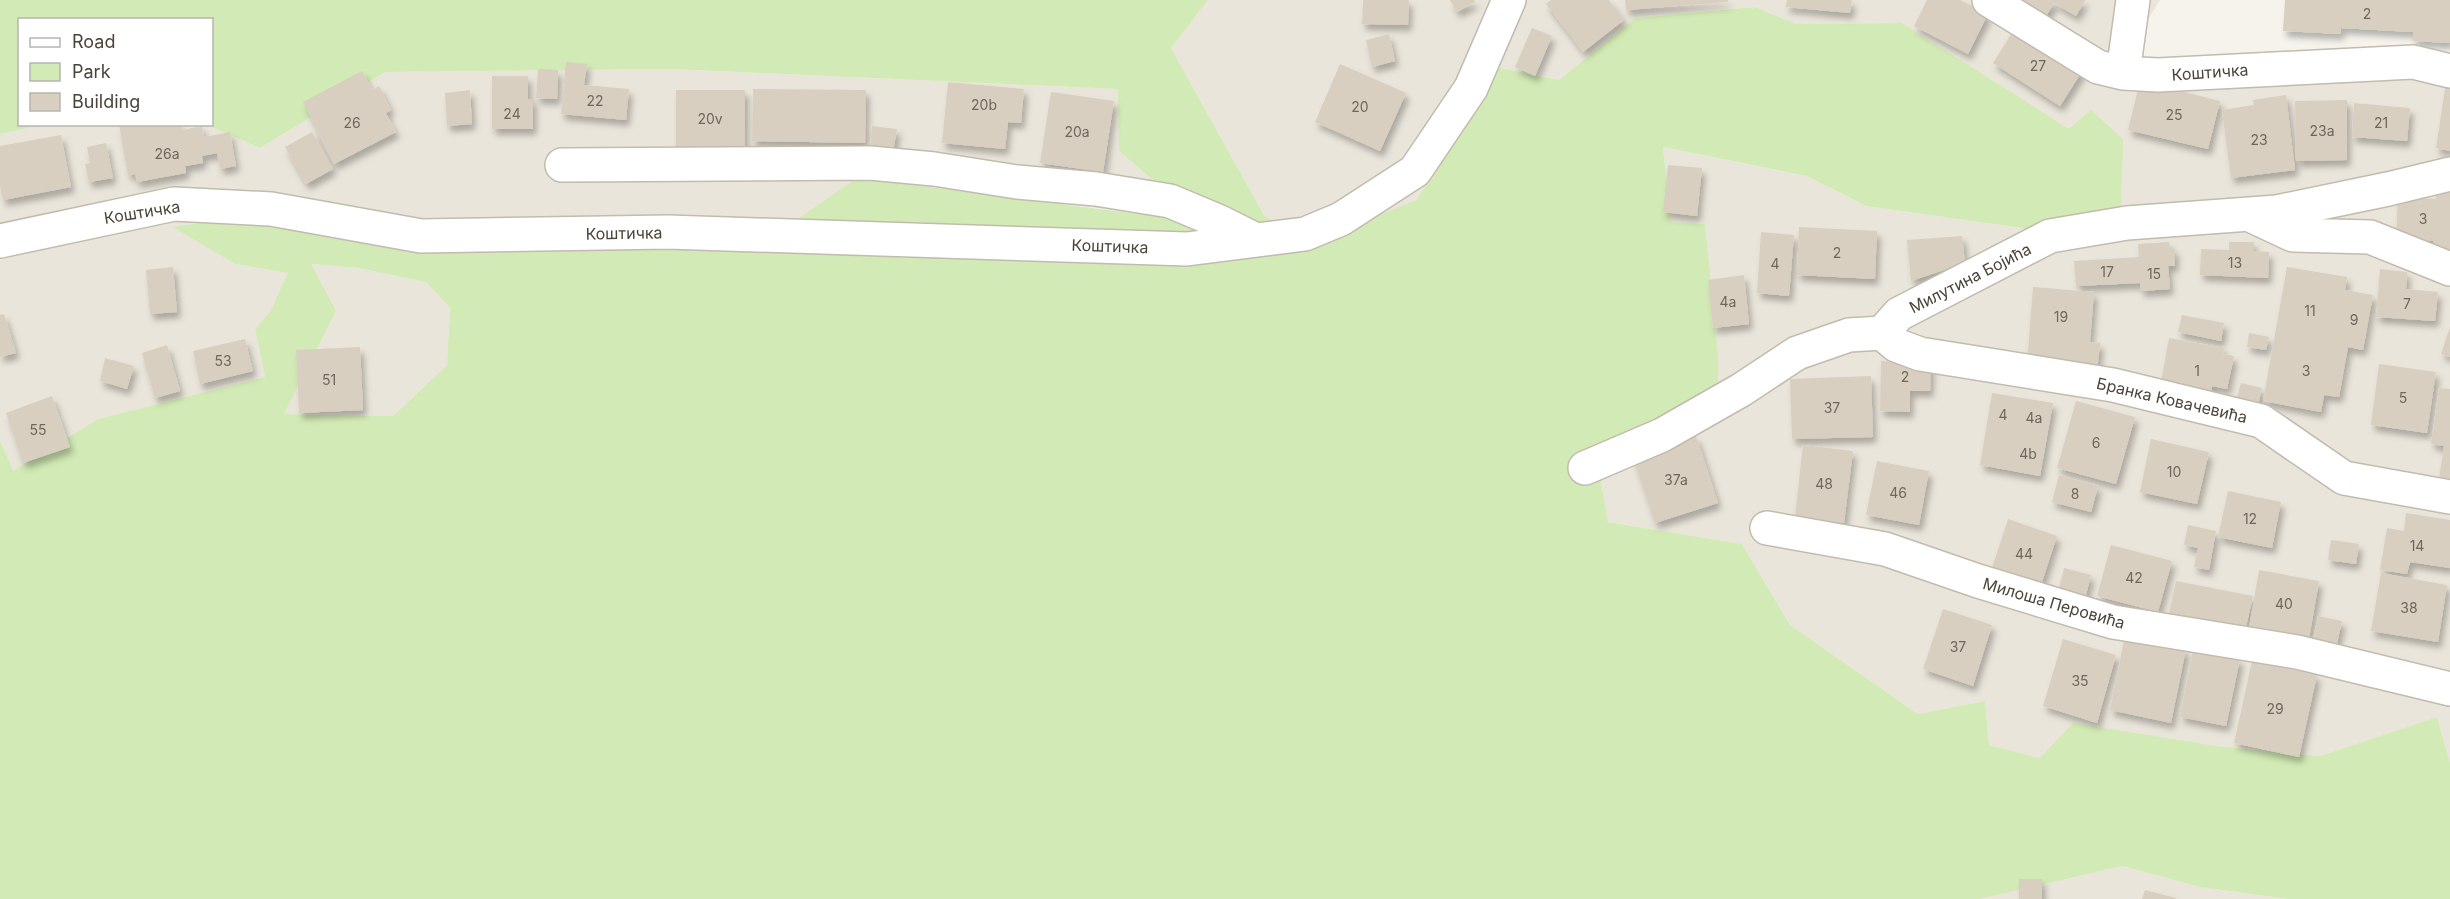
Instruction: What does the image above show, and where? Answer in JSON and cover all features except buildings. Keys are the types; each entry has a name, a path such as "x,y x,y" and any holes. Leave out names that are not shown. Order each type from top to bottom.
{"street":[{"name":"Коштичка","path":"0,241 174,204 271,209 422,236 668,232 1187,249 1305,234 1341,219 1415,171 1471,88 1509,0"},
{"name":"Коштичка","path":"1989,0 2098,67 2123,73 2158,75 2413,62 2450,70"},
{"path":"2123,73 2133,0"},
{"path":"562,165 870,163 934,169 1017,182 1096,189 1170,201 1221,222 1254,239"},
{"name":"Милутина Бојића","path":"1882,333 1899,314 2050,237 2127,223 2277,212 2450,174"},
{"name":"Милутина Бојића","path":"2248,214 2293,235 2370,237 2450,269"},
{"path":"1585,468 1662,435 1741,390 1797,353 1849,335 1882,333"},
{"name":"Бранка Ковачевића","path":"1882,333 1896,345 1920,354 2113,385 2261,421 2344,478 2450,497"},
{"name":"Милоша Перовића","path":"1767,528 1885,549 1978,581 2113,622 2297,652 2450,689"}],"shaded area":[{"path":"1208,0 2160,0 2108,84 2421,79 2450,87 2450,763 2437,717 2320,756 2216,746 2040,758 1989,745 1985,701 1918,714 1790,625 1742,544 1608,522 1596,452 1705,224 1671,222 1663,147 1807,176 1866,206 2031,229 2091,111 2069,130 1902,23 1797,24 1753,7 1635,18 1559,80 1496,67 1417,201 1301,246 1264,215 1171,48"},
{"path":"671,69 1119,89 1119,151 1154,181 1162,217 995,194 793,222 175,227 235,264 288,273 270,313 255,329 265,377 98,419 13,472 0,440 0,134 33,126 209,126 260,148 385,72"},
{"path":"310,264 358,268 426,282 450,308 447,365 393,416 284,414 335,311"},
{"path":"2122,866 2200,887 2288,899 1980,899"}],"green space":[{"path":"0,0 1208,0 1171,48 1264,215 1301,246 1417,200 1496,67 1559,80 1635,18 1754,7 1797,24 1902,23 2069,129 2091,110 2123,139 2121,206 2030,229 1866,206 1807,176 1663,147 1671,222 1705,224 1718,357 1718,390 1596,452 1608,522 1742,544 1790,625 1918,714 1985,701 1989,745 2040,758 2073,723 2216,746 2320,756 2437,717 2450,763 2450,899 2288,899 2200,887 2122,866 1980,899 0,899 0,440 13,471 98,419 265,377 255,329 270,312 288,273 235,264 173,227 226,219 793,222 857,178 1162,217 1299,245 1255,221 1154,181 1119,151 1118,89 671,69 385,72 260,148 209,126 213,126 213,18 18,18 18,126 36,126 0,134","holes":["311,264 358,268 426,282 450,308 447,365 393,416 284,414 336,311"]}]}
